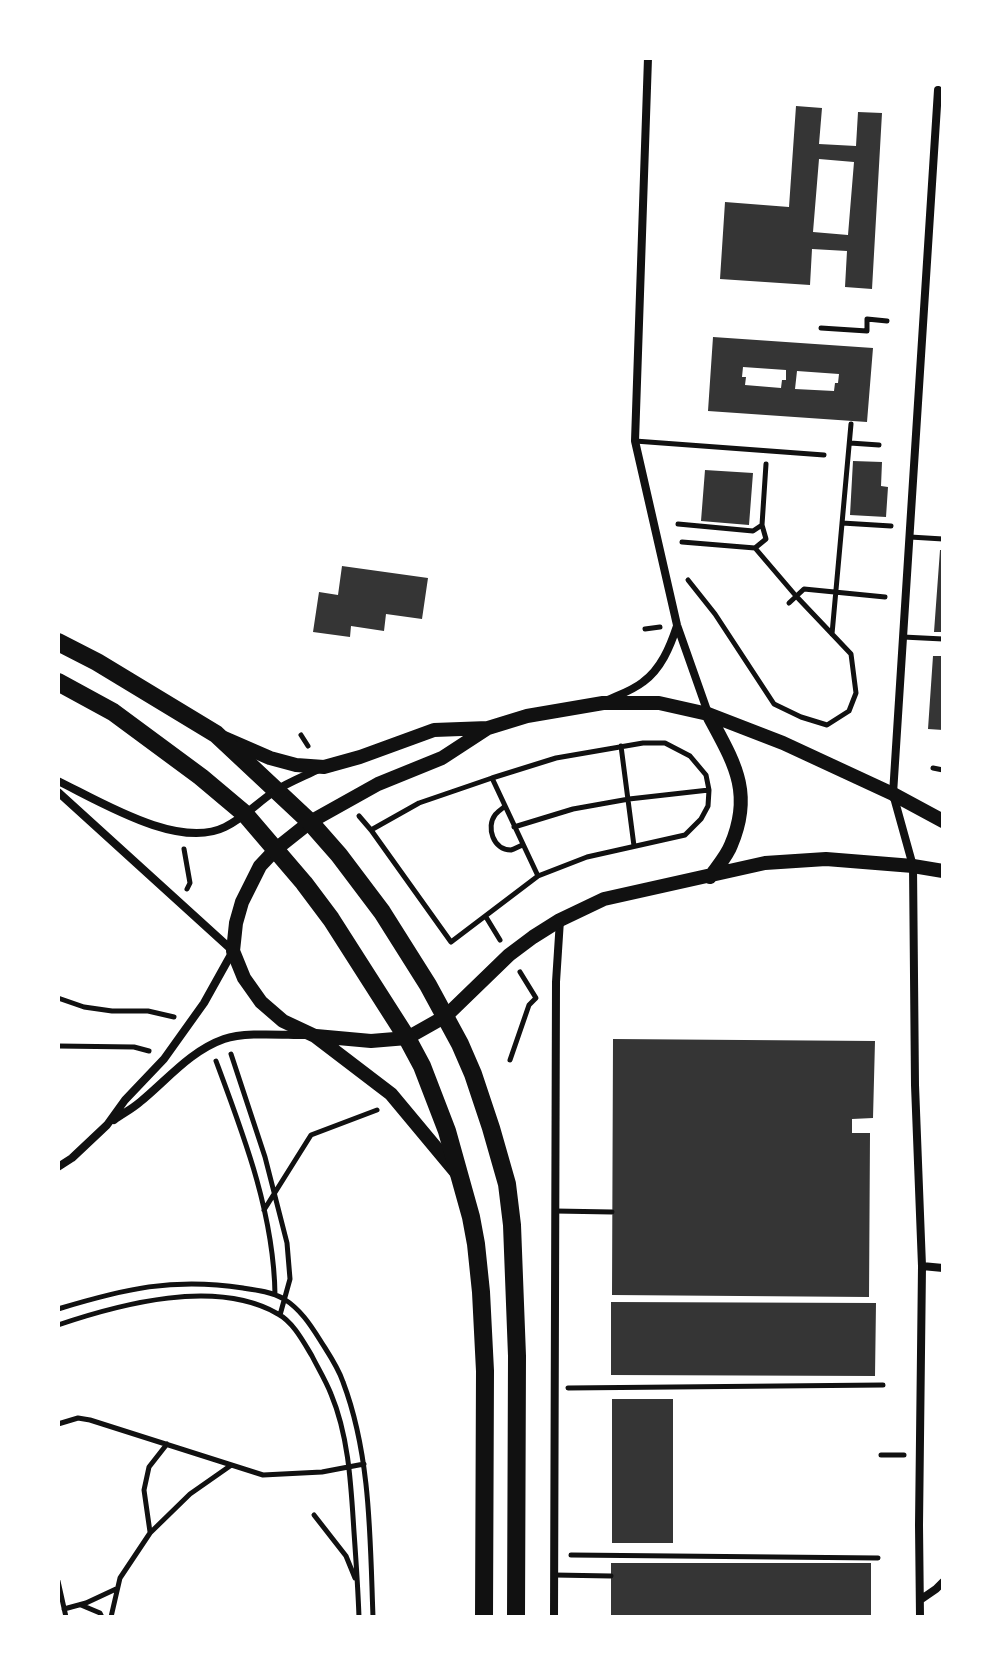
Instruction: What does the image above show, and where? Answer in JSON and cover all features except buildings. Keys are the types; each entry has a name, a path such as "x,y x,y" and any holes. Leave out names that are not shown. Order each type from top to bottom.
{"main road":[{"path":"58,642 216,734 310,822 375,902 446,1016 473,1074 491,1128 507,1184 512,1225 517,1356 516,1617"},
{"path":"58,682 113,712 245,814 331,919 422,1066 462,1180 476,1244 484,1332 484,1617"}],"street":[{"path":"648,58 635,441 677,625 708,714 736,768 742,793 741,814 731,847 710,877"},
{"path":"920,1617 922,1266 915,1085 913,866 893,794 938,90"},
{"path":"603,703 644,682 670,648 677,625"},
{"path":"58,781 162,829 182,833 216,832 276,790 324,767 434,730 488,728 527,716 603,703 659,703 708,714 783,743 943,821"},
{"path":"107,1125 125,1100 164,1059 196,1014 233,951 242,902 260,866 276,849 310,822 378,784 442,758 488,728"},
{"path":"216,734 270,758 296,765 324,767"},
{"path":"58,792 233,951 244,978 261,1002 283,1021 315,1036 391,1094 462,1180"},
{"path":"58,1167 207,1047 227,1038 268,1034 371,1041 407,1038 446,1016 509,955 560,920 604,899 765,863 826,859 943,871"},
{"path":"554,1617 556,982 560,920"},
{"path":"922,1266 943,1268"},
{"path":"920,1600 941,1588"}],"lane":[{"path":"635,441 824,455"},
{"path":"910,537 943,539"},
{"path":"903,637 943,639"},
{"path":"933,768 943,770"},
{"path":"555,1211 612,1212"},
{"path":"554,1575 611,1576"}],"path":[{"path":"821,328 867,331 867,319 887,321"},
{"path":"832,635 851,424"},
{"path":"850,443 879,445"},
{"path":"682,542 755,548 766,539 762,525 767,451"},
{"path":"842,523 891,526"},
{"path":"678,524 753,531 762,525"},
{"path":"688,580 715,614 774,704 827,725 849,711 856,693 851,654 755,548"},
{"path":"789,603 804,589 885,597"},
{"path":"665,743 690,756 706,775 708,806 701,819 685,835 587,857 538,876 451,942 371,830 419,803 492,778 556,758 621,746 665,743"},
{"path":"621,746 634,846"},
{"path":"492,778 538,876"},
{"path":"514,827 573,809 709,790"},
{"path":"505,806 495,813 491,824 492,837 499,846 511,850 523,845"},
{"path":"181,902 190,883 182,833"},
{"path":"58,998 84,1007 148,1011 175,1018"},
{"path":"510,1060 529,1005 536,998"},
{"path":"58,1046 134,1047 152,1051"},
{"path":"231,1055 250,1110 289,1258 290,1279 280,1315"},
{"path":"216,1060 239,1123 264,1211 272,1250 275,1295"},
{"path":"264,1211 311,1135 377,1110"},
{"path":"58,1309 139,1287 198,1282 275,1295 308,1321 343,1381 364,1464 373,1617"},
{"path":"58,1325 125,1306 192,1295 243,1301 280,1315 297,1332 332,1394 350,1467 359,1617"},
{"path":"555,1388 883,1385"},
{"path":"58,1424 78,1418 90,1420 263,1475 322,1472 364,1464"},
{"path":"150,1533 144,1490 149,1467 167,1444"},
{"path":"111,1617 120,1578 150,1533 190,1494 231,1465"},
{"path":"314,1515 346,1556 357,1582"},
{"path":"554,1555 878,1558"},
{"path":"58,1581 66,1617"},
{"path":"64,1609 117,1588"},
{"path":"80,1604 100,1613 102,1617"}]}
